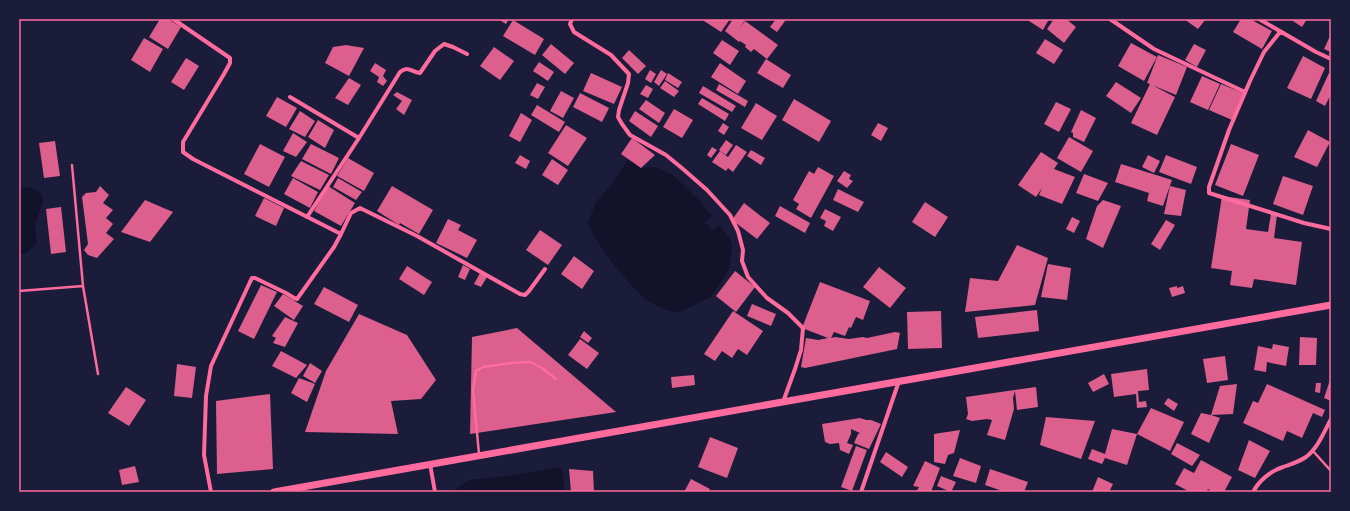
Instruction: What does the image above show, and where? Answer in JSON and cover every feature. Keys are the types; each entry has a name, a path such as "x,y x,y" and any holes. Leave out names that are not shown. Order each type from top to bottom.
{"main road":[{"path":"274,492 1331,305"}],"street":[{"path":"173,19 230,58 230,63 224,74 183,142 183,152 193,159 341,234"},
{"path":"572,19 570,24 574,32 612,55 629,74 628,83 618,117 630,135 666,155 707,190 730,215 738,231 744,250 742,261 748,276 768,298 788,313 803,328 801,350 783,402"},
{"path":"1110,19 1154,49 1245,92"},
{"path":"1259,19 1331,59"},
{"path":"1280,32 1264,52 1245,92 1209,187 1209,193 1304,223 1331,229"},
{"path":"307,217 400,72 404,68 409,68 420,73 435,51 444,44 467,54"},
{"path":"290,97 359,138"},
{"path":"211,492 204,455 206,396 211,366 252,278 255,278 297,299 334,247 351,213 360,208 417,236 520,294 525,295 529,291 545,269"},
{"path":"861,492 900,382"},
{"path":"1253,492 1264,478 1281,467 1294,464 1305,458 1313,451 1331,419"},
{"path":"430,464 435,492"}],"lane":[{"path":"72,165 83,286 98,374"},
{"path":"19,291 83,286"},
{"path":"479,456 473,390 476,371 484,367 530,362 542,368 556,379"},
{"path":"1313,451 1331,470"}],"shaded area":[{"path":"628,159 641,168 656,167 674,176 699,200 712,216 705,222 712,230 719,225 730,239 732,246 729,270 711,297 678,313 654,305 640,294 605,253 588,223 596,202 613,183"},
{"path":"31,187 42,194 43,201 35,226 37,243 26,253 19,254 19,189"},
{"path":"561,467 564,481 564,492 452,492 469,480 506,476"}],"building":[{"path":"160,19 168,19 181,27 168,49 149,37"},
{"path":"498,19 509,19 506,24"},
{"path":"701,19 730,19 721,32"},
{"path":"733,19 745,20 739,29 745,21 778,45 767,59 754,49 751,52 745,47 746,45 740,41 739,42 725,31"},
{"path":"776,19 782,19 785,21 777,32 770,27"},
{"path":"1026,19 1049,19 1043,30"},
{"path":"1054,19 1066,19 1076,27 1064,43 1047,29"},
{"path":"1184,19 1206,19 1198,29"},
{"path":"1241,19 1250,19 1272,31 1262,49 1233,32"},
{"path":"1290,19 1307,19 1302,27"},
{"path":"513,20 544,39 535,55 503,36"},
{"path":"1331,34 1331,52 1324,49"},
{"path":"144,38 163,49 150,72 131,60"},
{"path":"1045,39 1063,50 1054,64 1036,53"},
{"path":"722,40 739,51 730,65 713,53"},
{"path":"1131,43 1157,57 1144,81 1118,66"},
{"path":"551,44 574,63 565,74 542,55"},
{"path":"1194,44 1206,50 1197,67 1185,60"},
{"path":"346,45 364,48 349,76 325,63 333,47"},
{"path":"494,47 514,61 500,80 480,66"},
{"path":"629,50 646,66 638,74 622,58"},
{"path":"1158,55 1187,67 1176,95 1152,85 1175,97 1157,135 1131,123 1150,84 1147,83"},
{"path":"1303,56 1325,68 1311,99 1287,88"},
{"path":"186,58 199,66 184,90 171,82"},
{"path":"766,59 791,75 783,88 757,73"},
{"path":"539,62 554,72 548,81 533,71"},
{"path":"375,63 386,70 383,76 387,81 383,86 377,82 379,77 370,71"},
{"path":"720,63 746,81 738,94 711,77"},
{"path":"650,70 656,74 651,83 645,79"},
{"path":"661,70 667,74 659,86 654,82"},
{"path":"591,73 622,87 614,104 583,91"},
{"path":"668,73 682,82 678,88 665,80"},
{"path":"1329,73 1331,74 1331,94 1325,106 1316,101"},
{"path":"1202,76 1220,84 1208,110 1190,102"},
{"path":"349,78 361,85 348,105 335,98"},
{"path":"665,81 679,91 674,97 660,88"},
{"path":"1116,82 1141,98 1131,113 1106,96"},
{"path":"537,83 545,87 538,99 530,95"},
{"path":"719,84 748,101 745,107 716,90"},
{"path":"1221,84 1243,93 1232,120 1209,110"},
{"path":"646,85 653,89 648,98 640,94"},
{"path":"703,86 736,106 732,112 699,93"},
{"path":"561,91 574,98 563,118 550,111"},
{"path":"397,92 412,100 404,115 396,109 402,101 393,95"},
{"path":"580,93 609,108 602,122 573,107"},
{"path":"277,97 297,108 286,127 266,116"},
{"path":"702,98 729,114 725,121 698,104"},
{"path":"794,99 831,121 819,142 782,120"},
{"path":"646,100 665,113 659,123 639,109"},
{"path":"1056,102 1071,109 1059,132 1044,124"},
{"path":"756,103 777,116 762,140 741,128"},
{"path":"537,105 565,122 559,132 531,115"},
{"path":"674,109 693,120 682,138 663,127"},
{"path":"1081,110 1096,118 1084,142 1073,137 1073,133 1071,132"},
{"path":"300,111 315,121 305,137 289,129"},
{"path":"635,111 658,126 651,137 629,121"},
{"path":"521,113 532,120 520,142 509,136"},
{"path":"318,120 334,130 325,148 308,137"},
{"path":"723,123 729,127 724,135 718,131"},
{"path":"878,123 888,128 881,141 871,135"},
{"path":"566,125 587,138 568,166 548,153"},
{"path":"1308,130 1330,142 1317,167 1294,157"},
{"path":"293,133 307,142 296,157 283,151"},
{"path":"1069,137 1093,151 1081,172 1057,158"},
{"path":"632,138 655,155 641,168 621,154"},
{"path":"726,140 733,145 726,155 719,150"},
{"path":"55,141 60,176 44,178 39,143"},
{"path":"260,144 285,157 269,187 244,174"},
{"path":"311,144 339,158 331,174 302,159"},
{"path":"1231,144 1259,155 1243,196 1215,185"},
{"path":"736,145 747,152 733,172 728,168 726,171 712,162 720,151 728,157"},
{"path":"712,147 717,150 711,158 707,155"},
{"path":"751,150 765,158 761,165 747,156"},
{"path":"1041,152 1058,163 1054,169 1075,177 1062,204 1039,195 1042,188 1036,197 1018,185"},
{"path":"520,155 530,161 526,169 515,163"},
{"path":"1148,155 1160,161 1154,173 1142,167"},
{"path":"1166,155 1197,167 1191,184 1159,172"},
{"path":"348,158 374,173 364,191 337,176"},
{"path":"552,159 568,170 558,185 542,175"},
{"path":"301,161 329,175 320,190 291,176"},
{"path":"1121,164 1172,180 1163,206 1147,201 1149,193 1115,182"},
{"path":"818,167 834,176 811,218 796,209 799,204 793,200 809,171 814,174"},
{"path":"844,171 851,175 849,179 853,181 847,188 837,181"},
{"path":"1084,174 1108,183 1098,201 1076,193"},
{"path":"1283,176 1313,186 1303,215 1273,204"},
{"path":"293,178 318,192 310,208 284,194"},
{"path":"338,178 362,192 356,200 333,187"},
{"path":"100,186 109,195 103,203 113,210 106,218 113,224 106,233 114,239 97,258 88,255 84,250 88,244 82,197 86,193 96,192"},
{"path":"328,186 355,203 341,226 314,211"},
{"path":"392,186 433,210 419,234 400,223 399,225 377,211"},
{"path":"1170,186 1186,190 1181,216 1164,214"},
{"path":"838,189 864,202 858,212 833,200"},
{"path":"1222,196 1250,200 1246,229 1268,232 1271,214 1277,215 1274,238 1302,242 1296,285 1254,279 1252,288 1230,285 1232,271 1211,268"},
{"path":"264,198 284,208 276,226 255,216"},
{"path":"145,200 173,212 150,242 121,232"},
{"path":"1103,200 1121,206 1103,248 1086,239 1097,206"},
{"path":"925,202 948,217 935,237 912,222"},
{"path":"744,203 770,223 757,239 732,220"},
{"path":"780,206 810,223 805,233 775,216"},
{"path":"61,207 66,252 51,254 46,209"},
{"path":"825,209 841,217 833,231 824,226 826,221 820,218"},
{"path":"1072,217 1080,221 1074,233 1066,229"},
{"path":"448,219 461,225 458,230 477,240 467,258 436,243"},
{"path":"1166,220 1175,225 1160,250 1151,244"},
{"path":"540,230 562,245 548,265 526,250"},
{"path":"1017,245 1048,258 1035,305 965,312 970,278 998,281"},
{"path":"574,256 594,271 582,289 561,274"},
{"path":"1048,264 1071,268 1067,300 1041,297"},
{"path":"463,265 470,269 465,280 458,277"},
{"path":"407,266 432,282 424,295 399,279"},
{"path":"879,267 906,288 890,308 863,287"},
{"path":"735,271 755,287 736,312 716,296"},
{"path":"480,273 487,277 481,287 474,284"},
{"path":"820,282 870,301 863,320 856,317 845,336 834,332 831,338 867,338 895,332 900,333 897,349 805,368 801,367 806,338 818,340 828,338 802,328"},
{"path":"261,285 277,292 254,339 238,331"},
{"path":"1177,286 1177,288 1183,286 1185,293 1172,297 1169,288"},
{"path":"324,287 358,305 349,322 314,304"},
{"path":"283,294 303,306 294,320 274,306"},
{"path":"752,304 776,314 771,326 747,316"},
{"path":"1037,310 1039,331 978,338 975,317"},
{"path":"733,311 763,331 747,355 738,349 732,358 722,351 715,361 704,354"},
{"path":"941,311 942,348 908,349 907,312"},
{"path":"359,314 407,335 436,380 421,399 391,401 398,434 305,432 326,371"},
{"path":"285,317 298,323 285,347 273,343 276,338 272,336"},
{"path":"517,328 616,412 470,434 472,337"},
{"path":"584,331 592,338 588,343 580,337"},
{"path":"1300,337 1317,338 1316,365 1299,365"},
{"path":"580,339 599,353 587,369 568,355"},
{"path":"1273,344 1289,347 1286,366 1267,362 1266,372 1254,370 1258,346 1272,349"},
{"path":"281,351 307,365 296,378 272,366"},
{"path":"1225,356 1228,380 1207,383 1203,359"},
{"path":"310,363 322,371 315,383 303,376"},
{"path":"177,364 196,367 192,398 174,396"},
{"path":"1147,369 1149,390 1138,391 1139,402 1146,401 1147,407 1137,408 1136,394 1114,397 1111,374"},
{"path":"1104,374 1109,384 1093,392 1088,383"},
{"path":"694,375 695,385 672,388 671,377"},
{"path":"1331,377 1331,401 1324,398"},
{"path":"299,378 315,384 307,402 291,393"},
{"path":"1316,383 1321,383 1320,393 1315,392"},
{"path":"1237,384 1233,414 1211,415 1220,386"},
{"path":"1267,384 1325,410 1322,417 1313,413 1302,438 1287,431 1283,441 1243,423 1253,401 1258,403"},
{"path":"126,387 146,400 129,426 108,413"},
{"path":"1036,387 1038,407 1017,410 1015,391 1013,398 1014,409 1005,440 987,435 992,420 987,419 972,421 966,419 968,414 966,397"},
{"path":"270,394 273,469 217,474 216,401"},
{"path":"1168,398 1178,404 1174,411 1164,404"},
{"path":"1151,408 1184,422 1170,451 1137,434"},
{"path":"1201,413 1220,418 1209,443 1191,434"},
{"path":"1046,417 1095,421 1081,459 1040,445"},
{"path":"860,418 881,424 869,449 854,443 858,434 860,433 851,429 851,434 847,443 853,445 849,454 840,450 839,443 830,444 825,442 822,424"},
{"path":"1112,429 1137,434 1127,465 1105,458 1102,464 1088,459 1092,449 1105,454"},
{"path":"960,430 954,453 948,455 945,464 934,462 934,434"},
{"path":"710,437 738,448 727,478 698,467"},
{"path":"1249,440 1270,451 1255,478 1238,470"},
{"path":"1177,443 1200,455 1192,466 1171,454"},
{"path":"856,446 867,450 852,491 841,487"},
{"path":"886,452 908,467 902,477 880,462"},
{"path":"960,458 981,466 976,483 953,476"},
{"path":"1201,460 1232,477 1224,492 1213,492 1208,489 1206,492 1190,492 1175,484 1184,468 1194,473"},
{"path":"925,461 940,468 931,492 916,492 919,487 913,486"},
{"path":"135,466 139,482 122,485 119,470"},
{"path":"569,469 593,471 594,492 571,492"},
{"path":"990,469 1028,482 1024,492 1005,492 985,485"},
{"path":"941,476 956,482 951,492 937,486"},
{"path":"1098,477 1113,484 1109,492 1092,492"},
{"path":"691,479 710,489 708,492 684,492"}]}
